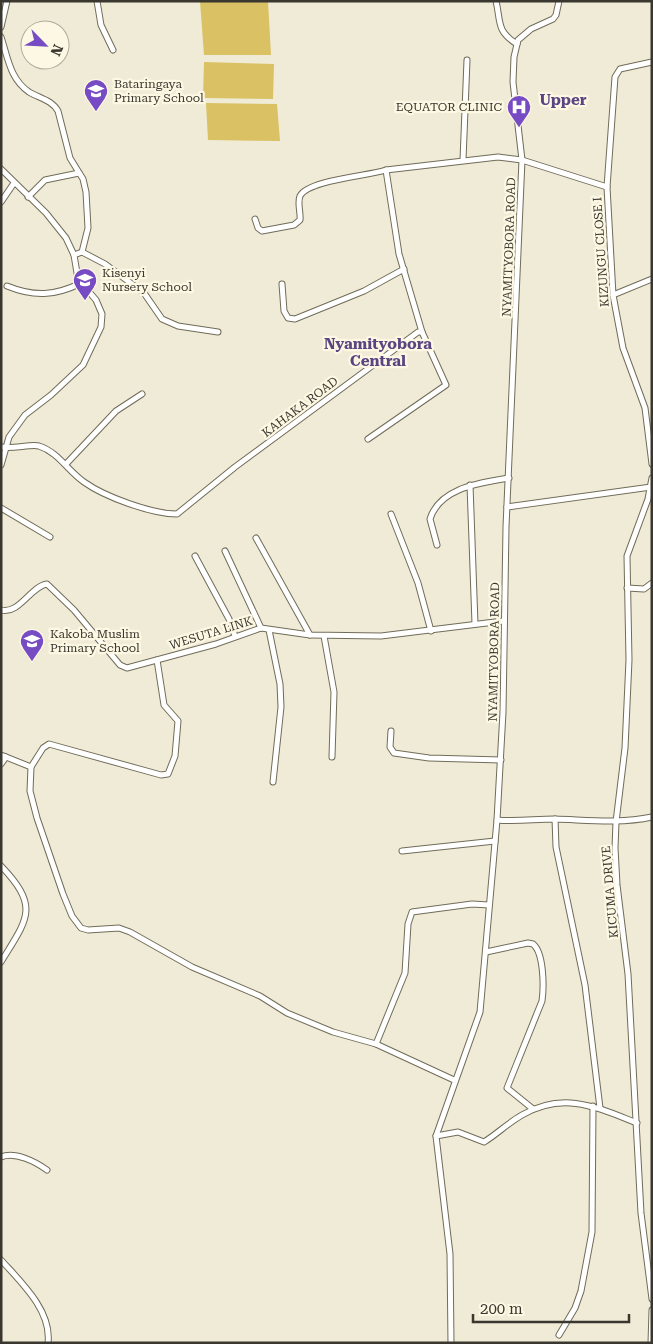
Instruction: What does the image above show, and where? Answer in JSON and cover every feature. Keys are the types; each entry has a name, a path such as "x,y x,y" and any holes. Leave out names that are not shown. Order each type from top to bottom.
{"street":[{"path":"1,27 7,1"},
{"path":"97,1 100,25 114,50"},
{"path":"496,1 501,29 508,39 517,44 523,35 546,23 556,14 559,1"},
{"path":"1,38 10,68 18,83 28,91 55,105 58,111 70,158 84,185 89,218 88,235 82,252"},
{"name":"NYAMITYOBORA ROAD","path":"436,1136 454,1080 480,1012 497,820 501,760 503,621 522,160 513,82 517,44"},
{"path":"463,160 467,60"},
{"name":"KIZUNGU CLOSE I","path":"652,62 620,69 615,77 607,187 613,295 623,348 645,408 652,464"},
{"path":"255,219 258,228 262,231 294,225 300,220 299,199 306,190 340,179 366,176 386,170 463,160 498,157 522,160 607,187"},
{"path":"1,169 57,226 74,254 76,272 81,283 96,300 102,314 101,327 80,369 51,395 24,415 9,437 4,448 1,465"},
{"path":"368,439 446,385 422,332 407,287 394,230 386,170"},
{"path":"28,197 45,180 79,173"},
{"path":"1,202 14,183"},
{"path":"74,254 82,252 105,264 144,293 162,319 178,326 218,332"},
{"path":"282,284 284,311 288,318 295,319 364,291 404,269"},
{"path":"613,295 652,279"},
{"path":"7,286 27,293 49,294 65,292 81,283"},
{"name":"KAHAKA ROAD","path":"4,448 37,446 53,454 83,481 107,494 136,505 177,514 235,467 418,332 422,332"},
{"path":"66,464 116,411 142,394"},
{"path":"437,545 430,524 432,513 436,506 446,497 470,485 509,478"},
{"path":"652,478 652,496"},
{"path":"470,485 475,624"},
{"path":"508,507 651,488"},
{"name":"KICUMA DRIVE","path":"651,488 627,556 629,660 625,748 616,822 617,886 628,974 641,1213 652,1299"},
{"path":"1,508 50,537"},
{"path":"390,514 418,583 431,631"},
{"path":"256,538 310,635"},
{"path":"225,551 262,628"},
{"path":"195,556 229,620 235,636"},
{"path":"627,588 644,589 652,583"},
{"name":"WESUTA LINK","path":"1,610 9,610 40,586 47,584 74,610 120,665 131,667 216,644 262,628 324,636 390,635 503,621"},
{"path":"269,630 280,684 281,707 273,782"},
{"path":"324,636 334,692 332,757"},
{"path":"157,660 164,705 178,721 176,756 168,774 161,775 49,744 43,748 31,767 30,791 36,818 72,916 81,928 88,930 119,928 130,932 192,967 260,996 287,1012 333,1032 376,1044 454,1080"},
{"path":"391,731 390,747 394,753 429,758 501,760"},
{"path":"1,764 4,756 31,767"},
{"path":"497,820 528,822 555,819 616,822 652,817"},
{"path":"555,819 556,847 585,985 600,1108"},
{"path":"402,850 495,841"},
{"path":"1,866 22,890 27,904 24,919 1,962"},
{"path":"376,1044 405,973 408,924 412,912 472,904 489,904"},
{"path":"486,952 528,943 533,944 538,949 544,988 542,1001 506,1088 533,1109"},
{"path":"451,1343 450,1254 436,1136 458,1132 484,1142 533,1109 566,1102 600,1108 637,1123"},
{"path":"559,1335 575,1308 581,1291 592,1232 593,1106"},
{"path":"1,1157 9,1155 30,1160 47,1170"},
{"path":"1,1260 19,1279 48,1322 48,1343"},
{"path":"651,1343 652,1310"}],"shaded area":[{"path":"200,1 268,1 271,55 204,55"},
{"path":"204,62 274,64 273,99 203,98"},
{"path":"206,103 277,104 280,141 208,140"}],"place":[{"name":"Bataringaya Primary School","path":"96,112"},
{"name":"EQUATOR CLINIC","path":"519,128"},
{"name":"Kisenyi Nursery School","path":"85,301"},
{"name":"Kakoba Muslim Primary School","path":"32,662"}],"district":[{"name":"Upper","path":"563,100"},
{"name":"Nyamityobora Central","path":"378,352"}]}
